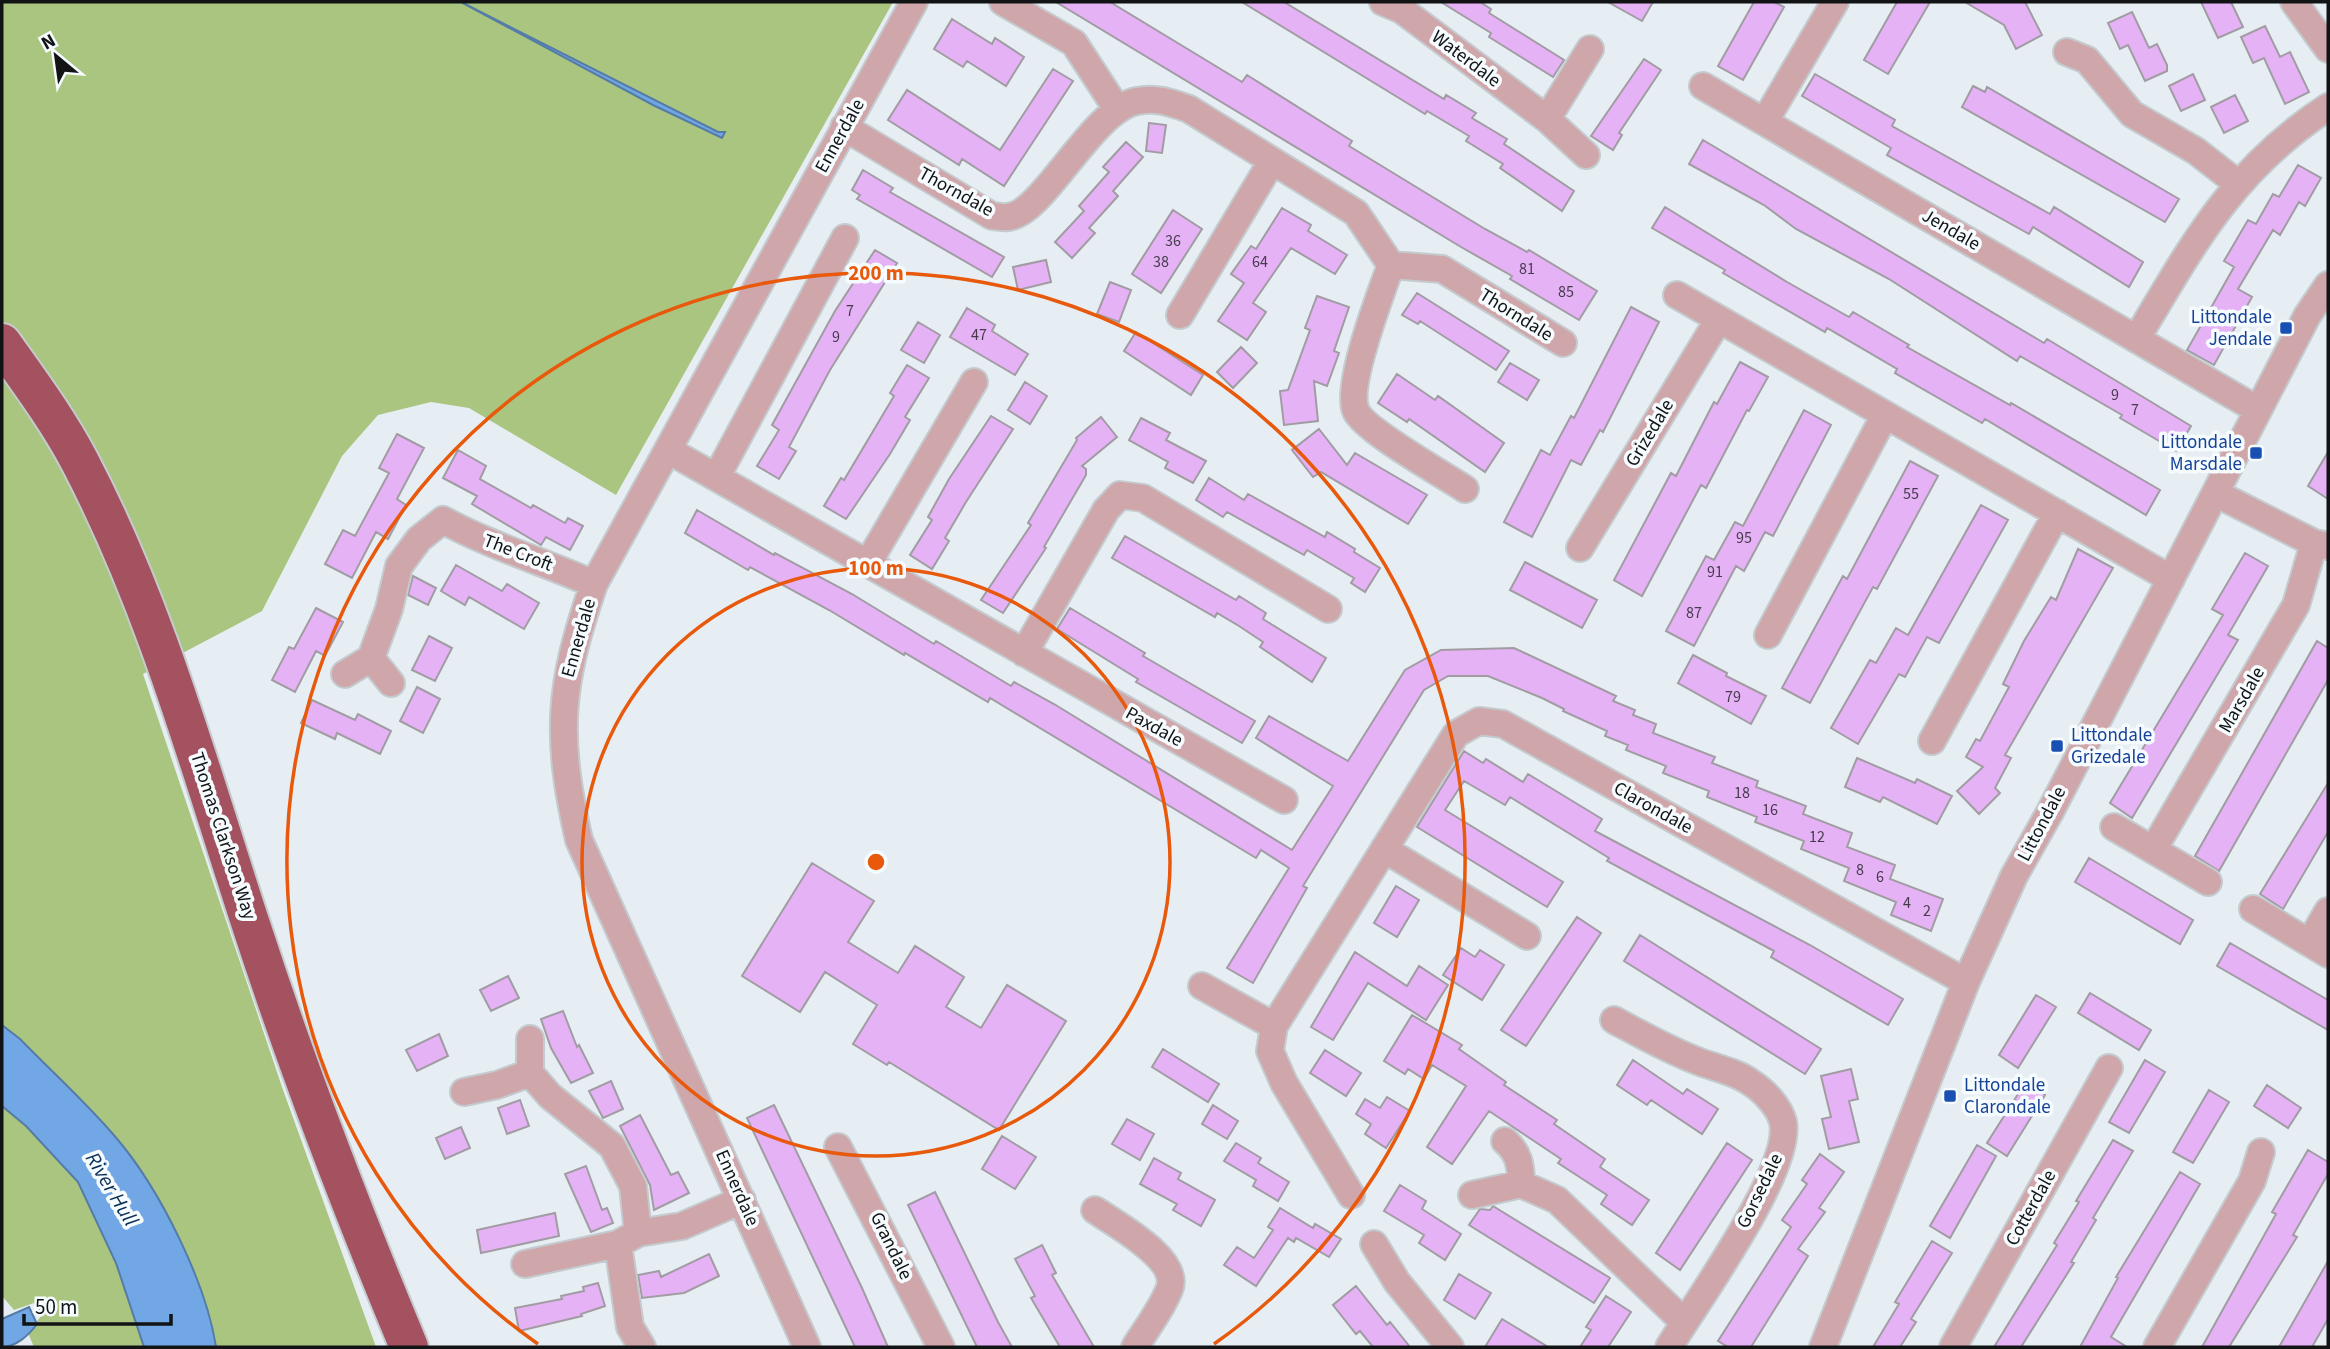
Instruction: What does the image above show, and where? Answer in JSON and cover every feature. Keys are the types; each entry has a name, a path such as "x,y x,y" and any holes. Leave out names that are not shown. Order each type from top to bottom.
{"highway":[{"name":"Thomas Clarkson Way","path":"2,343 38,393 79,460 137,588 169,671 261,956 409,1347"}],"street":[{"name":"Ennerdale","path":"807,1347 579,840 567,787 563,738 564,691 573,647 594,584 914,2"},
{"path":"1003,2 1074,43 1117,109 1137,101 1163,99 1189,109 1356,213 1391,265 1354,384 1356,411 1375,431 1465,489"},
{"name":"Waterdale","path":"1383,2 1402,10 1547,119 1586,155"},
{"path":"1765,121 1835,2"},
{"path":"2294,2 2328,50"},
{"path":"1547,119 1590,49"},
{"path":"2067,52 2087,60 2132,114 2196,151 2237,183"},
{"name":"Jendale","path":"1703,86 2258,410"},
{"path":"2137,338 2195,239 2237,183 2296,128 2328,107"},
{"name":"Thorndale","path":"844,127 992,216 1009,218 1023,211 1047,188 1117,109"},
{"path":"1180,315 1272,161"},
{"path":"717,476 845,238"},
{"name":"Thorndale","path":"1391,265 1442,269 1563,343"},
{"path":"1677,295 2171,579"},
{"name":"Littondale","path":"1823,1347 1966,982 2014,876 2050,813 2258,410 2325,296"},
{"name":"Grizedale","path":"1580,548 1719,318"},
{"path":"869,563 973,381"},
{"path":"1768,635 1885,415"},
{"name":"Paxdale","path":"668,450 1284,800"},
{"path":"1024,653 1120,485 1329,608"},
{"name":"Marsdale","path":"2153,850 2296,605 2321,545 2217,494"},
{"name":"The Croft","path":"371,657 389,609 399,566 436,510 472,536 534,557 594,584"},
{"path":"1932,741 2057,513"},
{"path":"345,674 371,657 391,683"},
{"name":"Clarondale","path":"1274,1026 1455,734 1479,721 1503,724 1966,982"},
{"path":"2114,827 2208,882"},
{"path":"1384,849 1527,936"},
{"path":"2253,909 2319,948 2328,911"},
{"path":"1202,986 1274,1026 1270,1051 1284,1083 1350,1195"},
{"name":"Gorsedale","path":"1614,1020 1686,1056 1749,1080 1771,1100 1783,1122 1781,1153 1713,1281 1669,1347"},
{"path":"530,1039 530,1073 550,1096 612,1146 633,1186 628,1238 630,1327 642,1347"},
{"name":"Cotterdale","path":"1953,1347 2109,1068"},
{"path":"464,1092 497,1085 530,1073"},
{"path":"1505,1141 1516,1150 1521,1168 1521,1184"},
{"name":"Grandale","path":"838,1146 856,1175 942,1347"},
{"path":"2157,1347 2252,1181 2261,1152"},
{"path":"1472,1195 1521,1184 1558,1199 1684,1322"},
{"path":"525,1264 682,1226 742,1200"},
{"path":"1096,1210 1157,1254 1170,1269 1171,1288 1135,1347"},
{"path":"1374,1244 1397,1282 1450,1347"}],"green space":[{"path":"2,2 893,2 616,495 469,408 431,402 378,415 342,456 262,611 143,674 283,1090 376,1347 216,1347 211,1321 192,1266 150,1184 95,1114 20,1039 2,1025"},
{"path":"2,1106 26,1126 78,1182 116,1263 144,1347 34,1347 28,1333 41,1316 34,1303 14,1310 2,1296"}],"water":[{"path":"461,2 718,132 725,132 722,138 653,105"},
{"name":"River Hull","path":"2,1025 20,1039 95,1114 150,1184 192,1266 211,1321 216,1347 144,1347 116,1263 78,1182 26,1126 2,1106"},
{"path":"29,1307 37,1324 22,1340 2,1347 2,1319"}],"building":[{"path":"1056,2 1110,2 1242,82 1247,75 1352,141 1349,146 1485,229 1527,252 1529,250 1597,291 1579,320 1510,279 1512,276"},
{"path":"1242,2 1284,2 1444,99 1446,95 1476,113 1472,118 1507,139 1504,144 1574,191 1562,211 1500,168 1503,164 1466,141 1469,136 1427,111 1425,114"},
{"path":"1441,2 1480,2 1491,9 1489,13 1564,60 1553,77 1489,37 1491,33"},
{"path":"1608,2 1653,2 1642,21"},
{"path":"1754,2 1774,2 1784,7 1743,80 1718,66"},
{"path":"1897,2 1930,2 1888,74 1864,60"},
{"path":"1965,2 2025,2 2042,35 2016,49 2004,25"},
{"path":"2201,2 2231,2 2243,27 2218,38"},
{"path":"2132,12 2149,48 2157,44 2167,65 2167,71 2145,81 2128,45 2120,49 2108,23"},
{"path":"952,19 992,44 995,38 1024,57 1006,86 967,61 963,67 934,49"},
{"path":"2265,26 2280,57 2290,52 2309,92 2285,104 2264,58 2253,63 2241,37"},
{"path":"1644,59 1661,70 1619,133 1622,135 1613,150 1591,136"},
{"path":"1053,69 1073,81 1004,186 962,159 959,165 888,120 907,90 1000,150"},
{"path":"1815,74 1895,120 1892,126 2050,214 2054,207 2143,262 2129,287 2033,227 2029,234 1887,155 1891,148 1802,96"},
{"path":"2193,74 2205,100 2181,111 2169,86"},
{"path":"1973,86 1985,92 1987,87 2179,199 2165,222 1962,107"},
{"path":"2235,95 2248,121 2224,133 2211,107"},
{"path":"1149,123 1166,125 1162,153 1146,151"},
{"path":"1703,140 2044,343 2047,339 2191,426 2176,451 2120,418 2122,415 2020,356 2017,361 1889,279 1796,229 1764,205 1689,164"},
{"path":"1126,142 1143,157 1113,191 1118,196 1089,228 1095,233 1072,258 1055,242 1084,211 1079,206 1109,172 1103,167"},
{"path":"2298,165 2321,178 2305,206 2299,202 2280,235 2273,230 2238,289 2252,297 2214,365 2187,350 2234,267 2224,261 2248,220 2256,224 2273,194 2279,197"},
{"path":"863,170 893,188 890,192 1004,257 992,277 857,199 860,195 852,190"},
{"path":"1665,207 1787,282 1849,317 1853,312 1909,345 1907,347 2010,405 2011,403 2160,490 2146,515 1985,419 1982,423 1895,373 1897,369 1827,328 1825,332 1759,294 1723,273 1725,270 1652,228"},
{"path":"1282,208 1311,225 1308,231 1347,255 1335,274 1291,248 1253,303 1266,312 1247,340 1218,321 1244,283 1231,274 1251,246 1256,249"},
{"path":"1173,210 1202,229 1161,293 1132,274"},
{"path":"875,250 897,263 830,370 789,447 796,451 779,479 757,466 779,430 772,425 835,311"},
{"path":"1046,260 1051,282 1018,290 1013,267"},
{"path":"1110,282 1131,290 1119,322 1097,314"},
{"path":"1417,293 1509,351 1496,370 1420,321 1418,324 1402,315"},
{"path":"1317,296 1349,307 1334,351 1339,353 1327,386 1314,381 1318,421 1284,425 1280,391 1288,390 1310,330 1305,328"},
{"path":"1631,307 1659,322 1603,432 1600,430 1581,465 1571,460 1532,537 1504,522 1541,450 1550,455 1571,416 1574,418"},
{"path":"967,308 995,325 992,331 1028,354 1015,375 950,337"},
{"path":"918,322 940,335 924,363 901,350"},
{"path":"1136,332 1203,375 1191,395 1124,351"},
{"path":"1241,347 1257,363 1233,388 1217,372"},
{"path":"1740,362 1768,377 1749,411 1747,410 1706,488 1701,485 1642,596 1614,580 1671,473 1676,476 1714,402 1717,404"},
{"path":"1510,363 1539,380 1527,400 1498,382"},
{"path":"907,365 929,378 905,417 910,420 890,454 846,519 824,506 841,478 844,480 894,396 890,393"},
{"path":"1397,374 1435,400 1438,396 1504,443 1485,472 1409,419 1407,422 1378,403"},
{"path":"1025,382 1047,396 1030,424 1008,410"},
{"path":"1804,410 1831,425 1773,536 1765,532 1744,571 1736,566 1694,646 1666,631 1706,556 1714,560 1735,522 1743,526"},
{"path":"991,416 1013,429 945,538 949,541 932,569 910,555 932,520 928,517 949,479"},
{"path":"1101,417 1117,437 1082,466 1086,469 1086,475 1044,547 1046,548 1003,613 981,600 1031,525 1028,523 1076,438"},
{"path":"1141,418 1170,433 1166,440 1206,461 1193,483 1165,468 1168,462 1129,440"},
{"path":"1319,429 1347,465 1355,453 1427,495 1408,524 1321,472 1313,477 1292,450"},
{"path":"397,434 424,448 397,499 406,505 388,539 376,532 352,578 325,564 343,530 355,536 389,473 379,468"},
{"path":"458,450 486,466 480,479 531,508 533,505 565,523 568,518 583,526 570,550 546,537 541,545 472,504 477,496 443,478"},
{"path":"2328,452 2328,499 2308,486"},
{"path":"1910,461 1938,476 1877,589 1873,587 1810,703 1782,688 1843,576 1847,579"},
{"path":"1209,478 1244,500 1248,494 1325,537 1327,532 1380,568 1365,592 1351,583 1354,578 1307,550 1304,555 1227,512 1223,517 1196,500"},
{"path":"1981,505 2008,520 1939,643 1927,637 1905,677 1899,674 1858,744 1831,728 1870,660 1876,663 1896,628 1908,635"},
{"path":"697,510 774,555 775,553 852,594 934,644 936,641 1011,686 1014,682 1054,704 1292,850 1333,786 1256,738 1269,716 1348,761 1405,670 1441,650 1514,648 1616,696 1613,701 1635,710 1633,715 1656,724 1653,733 1715,757 1712,763 1758,781 1756,787 1806,806 1803,814 1852,833 1847,847 1895,865 1890,879 1943,899 1931,931 1891,915 1896,902 1844,881 1849,868 1801,849 1804,841 1755,822 1757,817 1707,797 1709,791 1663,773 1666,766 1626,750 1628,745 1605,736 1607,731 1542,698 1488,676 1448,676 1424,690 1303,886 1307,888 1253,983 1227,968 1289,868 1261,850 1256,858 990,698 988,702 829,610 750,567 748,570 685,533"},
{"path":"1125,536 1236,600 1239,596 1266,613 1263,619 1326,658 1312,682 1260,647 1263,642 1239,626 1217,613 1215,617 1112,558"},
{"path":"2078,549 2113,568 2005,755 2011,758 1995,788 2000,793 1979,814 1957,791 1983,767 1966,757 1976,739 1980,741 2009,687 2003,684 2024,641 2051,597 2056,600"},
{"path":"2245,553 2268,566 2228,635 2238,640 2132,818 2110,803 2223,615 2212,609"},
{"path":"1525,562 1597,600 1582,628 1510,590"},
{"path":"456,565 502,591 507,584 539,603 524,629 469,597 465,605 441,591"},
{"path":"413,576 436,588 428,605 408,595"},
{"path":"316,608 343,622 325,656 316,651 295,692 272,680 289,647 294,649"},
{"path":"1070,608 1145,653 1143,656 1255,721 1242,743 1136,682 1138,679 1057,629"},
{"path":"429,636 452,648 435,681 412,670"},
{"path":"2317,641 2328,648 2328,680 2219,871 2195,856"},
{"path":"1693,655 1727,673 1726,676 1766,696 1751,724 1678,683"},
{"path":"417,687 440,699 423,733 400,721"},
{"path":"312,700 355,720 358,714 391,731 380,754 337,733 335,739 301,723"},
{"path":"1464,751 1483,763 1486,759 1523,782 1528,774 1602,819 1595,831 1810,945 1903,999 1888,1025 1771,957 1774,951 1607,861 1609,858 1510,797 1505,805 1464,781 1445,810 1563,882 1547,907 1417,827"},
{"path":"1857,758 1915,783 1917,779 1952,796 1937,824 1883,797 1880,802 1845,787"},
{"path":"2328,783 2328,832 2283,909 2260,894"},
{"path":"2089,858 2193,920 2180,944 2075,882"},
{"path":"812,863 874,901 848,942 898,973 915,946 964,977 946,1007 981,1028 1007,985 1066,1021 999,1130 889,1062 887,1065 853,1044 877,1005 825,972 800,1012 742,976"},
{"path":"1396,886 1419,900 1397,937 1374,923"},
{"path":"1577,917 1601,933 1526,1046 1501,1030"},
{"path":"1640,935 1821,1049 1805,1074 1624,961"},
{"path":"2230,943 2328,1000 2328,1030 2217,966"},
{"path":"1461,948 1475,957 1480,950 1504,965 1482,1000 1443,975"},
{"path":"1355,952 1407,986 1419,966 1448,985 1426,1020 1368,983 1333,1040 1311,1027"},
{"path":"508,976 519,998 491,1011 480,990"},
{"path":"2090,993 2151,1030 2139,1050 2078,1013"},
{"path":"2036,995 2056,1007 2018,1068 1999,1055"},
{"path":"563,1011 577,1047 579,1045 593,1073 571,1083 551,1048 541,1019"},
{"path":"1412,1015 1462,1045 1459,1049 1506,1082 1504,1085 1557,1120 1554,1124 1605,1159 1600,1167 1649,1200 1632,1225 1601,1204 1607,1195 1558,1163 1561,1159 1489,1111 1452,1164 1427,1147 1466,1086 1432,1065 1424,1079 1408,1069 1405,1074 1384,1061"},
{"path":"439,1034 448,1056 417,1071 406,1050"},
{"path":"1163,1049 1219,1084 1208,1102 1152,1067"},
{"path":"1325,1050 1361,1073 1346,1096 1310,1073"},
{"path":"1633,1060 1683,1094 1687,1089 1718,1109 1702,1134 1651,1100 1647,1105 1617,1085"},
{"path":"2145,1060 2165,1072 2129,1133 2109,1122"},
{"path":"1851,1069 1858,1099 1849,1101 1859,1142 1829,1149 1822,1119 1831,1117 1821,1076"},
{"path":"611,1081 623,1109 603,1118 589,1091"},
{"path":"2025,1083 2045,1095 2007,1156 1987,1143"},
{"path":"2267,1085 2301,1108 2288,1128 2254,1106"},
{"path":"2209,1090 2229,1102 2193,1163 2173,1152"},
{"path":"1387,1097 1410,1111 1386,1148 1365,1134 1371,1124 1356,1114 1365,1099 1380,1108"},
{"path":"520,1100 529,1126 507,1134 498,1108"},
{"path":"774,1105 888,1347 855,1347 747,1118"},
{"path":"1213,1105 1238,1121 1227,1139 1202,1124"},
{"path":"640,1115 671,1175 678,1172 689,1193 654,1210 650,1185 620,1126"},
{"path":"1127,1119 1154,1134 1140,1160 1112,1144"},
{"path":"461,1127 470,1148 445,1159 436,1138"},
{"path":"1002,1136 1036,1157 1015,1189 982,1169"},
{"path":"2113,1140 2133,1151 2093,1218 2096,1220 2071,1262 2074,1263 2021,1347 1994,1347 2057,1245 2054,1243 2079,1202 2076,1201"},
{"path":"1236,1143 1261,1158 1258,1163 1289,1182 1278,1201 1253,1186 1256,1180 1224,1161"},
{"path":"1727,1143 1752,1160 1680,1270 1656,1253"},
{"path":"1977,1145 1996,1156 1950,1238 1930,1226"},
{"path":"2308,1150 2328,1162 2328,1174 2293,1235 2297,1237 2229,1347 2202,1347 2276,1214 2272,1212"},
{"path":"1820,1154 1844,1172 1819,1208 1825,1212 1798,1249 1808,1256 1751,1347 1728,1347 1718,1341 1791,1227 1782,1220 1807,1184 1802,1180"},
{"path":"1154,1158 1181,1173 1178,1179 1215,1200 1201,1226 1173,1210 1177,1204 1140,1184"},
{"path":"586,1166 602,1210 607,1208 613,1223 591,1232 565,1174"},
{"path":"2180,1172 2200,1184 2111,1337 2127,1347 2080,1347 2118,1278 2116,1277"},
{"path":"1400,1185 1426,1201 1422,1209 1461,1234 1445,1260 1419,1243 1424,1235 1384,1211"},
{"path":"935,1192 1012,1347 977,1347 908,1205"},
{"path":"1493,1206 1610,1278 1594,1303 1469,1225 1480,1209 1490,1210"},
{"path":"1280,1208 1313,1228 1315,1224 1341,1239 1329,1257 1296,1238 1294,1242 1288,1238 1256,1286 1224,1265 1237,1247 1254,1258 1273,1230 1268,1227"},
{"path":"555,1213 559,1236 481,1253 477,1230"},
{"path":"1932,1241 1952,1253 1911,1319 1916,1322 1900,1347 1873,1347 1899,1304 1895,1302"},
{"path":"1042,1245 1056,1273 1052,1275 1094,1347 1060,1347 1031,1298 1035,1296 1015,1259"},
{"path":"709,1254 719,1276 684,1293 642,1298 638,1275 659,1271 661,1277"},
{"path":"2328,1261 2328,1319 2312,1347 2279,1347"},
{"path":"1459,1274 1491,1293 1475,1319 1444,1300"},
{"path":"598,1283 605,1306 581,1314 582,1316 519,1331 515,1308 562,1299 561,1296 584,1291 583,1287"},
{"path":"1356,1286 1387,1325 1390,1322 1410,1347 1373,1347 1360,1331 1356,1334 1333,1305"},
{"path":"1606,1296 1631,1312 1608,1347 1580,1347 1591,1330 1586,1327"},
{"path":"1502,1319 1517,1328 1548,1347 1485,1347"}],"place":[{"name":"Littondale Jendale","path":"2286,328"},
{"name":"Littondale Marsdale","path":"2256,453"},
{"name":"Littondale Grizedale","path":"2057,746"},
{"name":"Littondale Clarondale","path":"1950,1096"}]}
